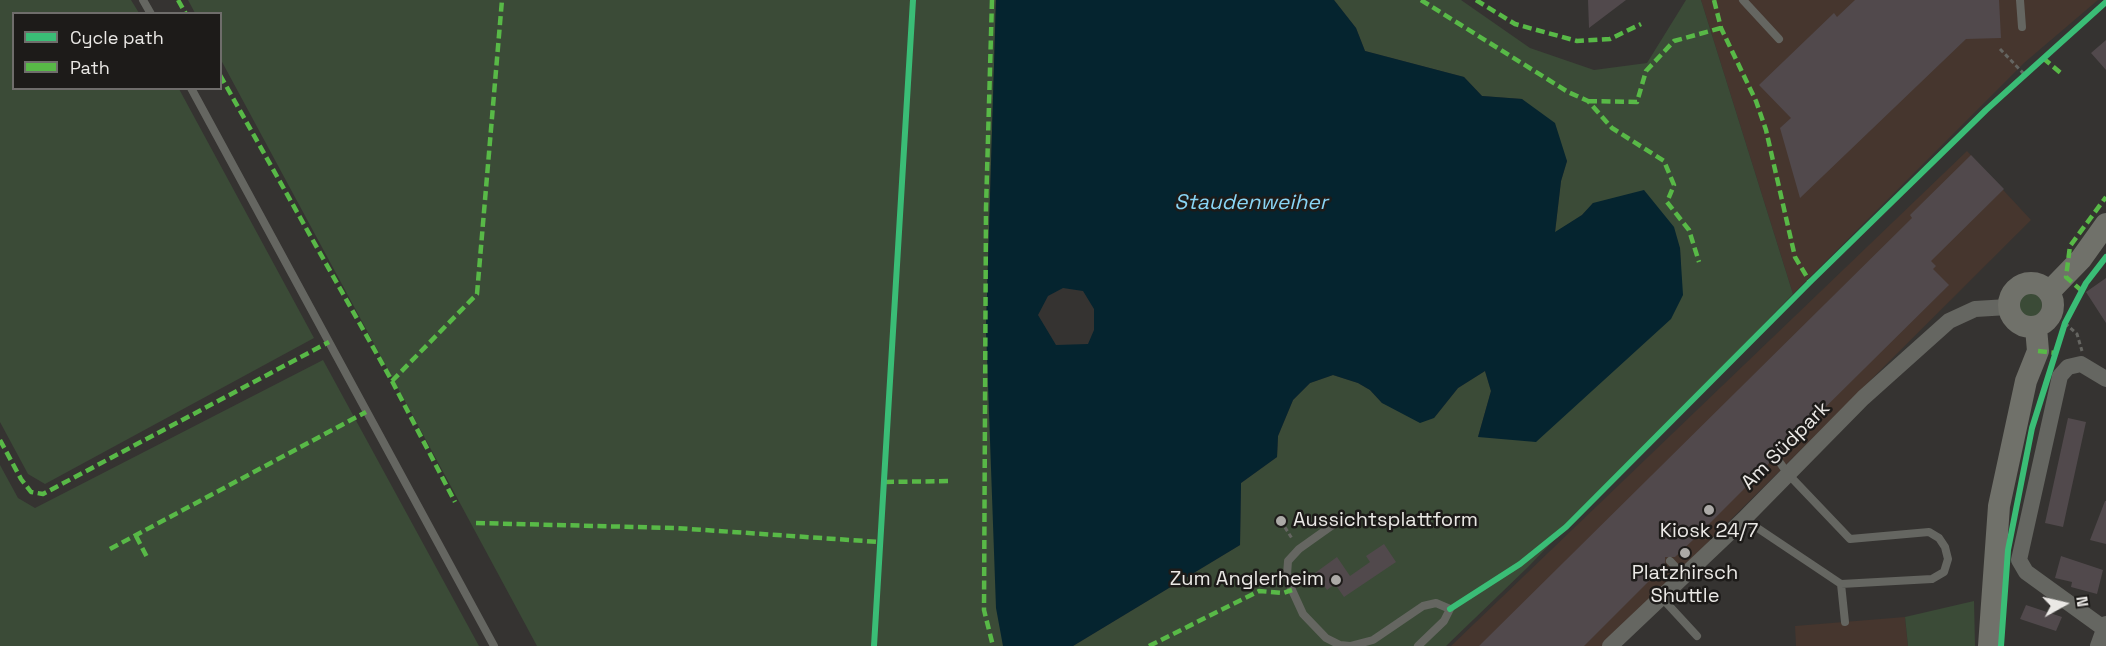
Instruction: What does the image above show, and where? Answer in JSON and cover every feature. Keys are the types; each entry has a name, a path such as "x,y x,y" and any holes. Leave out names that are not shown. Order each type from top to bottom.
{"main road":[{"path":"2049,292 2081,259 2106,224"},
{"path":"2031,283 2041,285 2049,292 2053,303 2052,314 2045,323 2036,328 2023,327 2012,319 2008,307 2009,298 2020,285 2031,283"},
{"path":"1989,646 1999,506 2026,381 2038,351 2036,328"}],"street":[{"name":"Am Südpark","path":"1610,646 1744,519 1863,398 1949,321 1975,309 2008,307"},
{"path":"2098,646 2105,628 2026,572 2019,560 2019,554 2060,376 2068,367 2081,364 2102,375"}],"lane":[{"path":"1743,0 1779,39"},
{"path":"2020,0 2022,27"},
{"path":"192,90 494,646"},
{"path":"1744,519 1841,584 1932,579 1944,572 1948,559 1945,547 1939,538 1929,532 1850,539 1788,474 1776,457"},
{"path":"1337,522 1299,549 1288,561 1287,576 1303,614 1326,638 1340,645 1362,644 1385,633 1423,606 1436,603 1450,609 1444,621 1418,646"},
{"path":"1670,561 1683,575"},
{"path":"1841,584 1845,622"},
{"path":"1660,597 1697,636"}],"path":[{"path":"2000,49 2025,75"},
{"path":"2066,323 2077,334 2082,349 2081,364"},
{"path":"1281,521 1299,549"}],"shaded area":[{"path":"1701,0 2098,0 2024,63 1793,294"},
{"path":"1967,151 2031,220 1604,646 1451,646"},
{"path":"1905,617 1908,646 1796,646 1795,626"}],"green space":[{"path":"0,0 131,0 138,12 12,12 12,90 180,90 314,338 45,484 28,474 0,422"},
{"path":"188,0 996,0 986,328 1003,646 537,646 222,62 222,12 194,12"},
{"path":"1334,0 1461,0 1530,48 1594,70 1647,63 1686,0 1701,0 1793,294 1528,567 1446,646 1073,646 1240,545 1241,483 1277,457 1278,436 1293,400 1310,383 1333,375 1358,383 1370,390 1382,403 1434,418 1458,388 1485,371 1491,391 1478,437 1681,270 1680,248 1593,203 1582,215 1555,233 1561,181 1567,161 1522,99 1482,96 1464,77 1365,51 1356,28"},
{"path":"2030,293 2038,297 2042,305 2038,313 2030,317 2022,313 2018,305 2022,297"},
{"path":"323,360 479,646 0,646 0,465 18,498 35,508"},
{"path":"1974,601 1975,646 1908,646 1905,617"}],"water":[{"name":"Staudenweiher","path":"996,0 1334,0 1356,28 1365,51 1464,77 1482,96 1522,99 1555,123 1567,161 1561,181 1555,232 1582,215 1593,203 1644,190 1674,227 1680,248 1683,295 1671,319 1536,442 1478,437 1491,391 1485,371 1458,388 1434,418 1420,423 1382,403 1370,390 1358,383 1333,375 1310,383 1293,400 1278,436 1277,457 1241,483 1240,545 1073,646 1003,646 996,608 986,328","holes":["1063,288 1083,291 1094,309 1094,330 1088,344 1056,345 1038,315 1048,296"]}],"building":[{"path":"1588,0 1626,0 1589,28"},
{"path":"1855,0 1999,0 2001,38 1966,39 1800,198 1780,128 1791,118 1759,85 1834,13 1837,17"},
{"path":"2106,40 2106,70 2091,53"},
{"path":"1971,155 2004,189 1931,261 1936,266 1933,269 1949,285 1780,452 1772,452 1771,461 1765,468 1694,539 1675,557 1665,557 1665,565 1584,646 1479,646 1912,218 1910,215"},
{"path":"2106,278 2106,323 2086,292"},
{"path":"2068,418 2086,422 2063,527 2045,523"},
{"path":"2106,501 2106,544 2090,540"},
{"path":"1384,544 1396,562 1344,597 1335,584 1327,590 1315,573 1337,557 1350,576 1370,562 1366,556"},
{"path":"2061,556 2103,570 2097,594 2071,587 2072,582 2055,578"},
{"path":"2026,605 2062,617 2056,631 2020,619"}],"marked path":[{"path":"178,0 185,12"},
{"path":"392,381 477,294 502,0"},
{"path":"992,0 986,208 984,610 993,646"},
{"path":"1421,0 1568,92 1588,101 1612,128 1664,161 1674,185 1667,202 1689,230 1699,262"},
{"path":"1476,0 1515,24 1577,41 1610,39 1641,24"},
{"path":"1714,0 1721,28 1756,101 1766,130 1795,257 1810,282"},
{"path":"1588,101 1637,102 1646,71 1674,41 1721,28"},
{"path":"2043,58 2063,75"},
{"path":"222,79 392,381 455,502"},
{"path":"2082,291 2066,277 2070,246 2106,197"},
{"path":"0,440 21,479 31,492 43,494 329,342"},
{"path":"2038,351 2055,353"},
{"path":"110,549 366,412"},
{"path":"885,482 952,481"},
{"path":"476,523 675,528 879,542"},
{"path":"136,536 148,559"},
{"path":"1149,646 1259,591 1283,593 1292,590"}],"cycle path":[{"path":"874,646 913,0"},
{"path":"1450,609 1520,564 1566,527 1810,282 1986,110 2106,2"},
{"path":"2001,646 2008,550 2032,428 2065,323 2086,283 2106,257"}],"place":[{"name":"Kiosk 24/7","path":"1709,510"},
{"name":"Aussichtsplattform","path":"1281,521"},
{"name":"Platzhirsch Shuttle","path":"1685,553"},
{"name":"Zum Anglerheim","path":"1336,580"}]}
